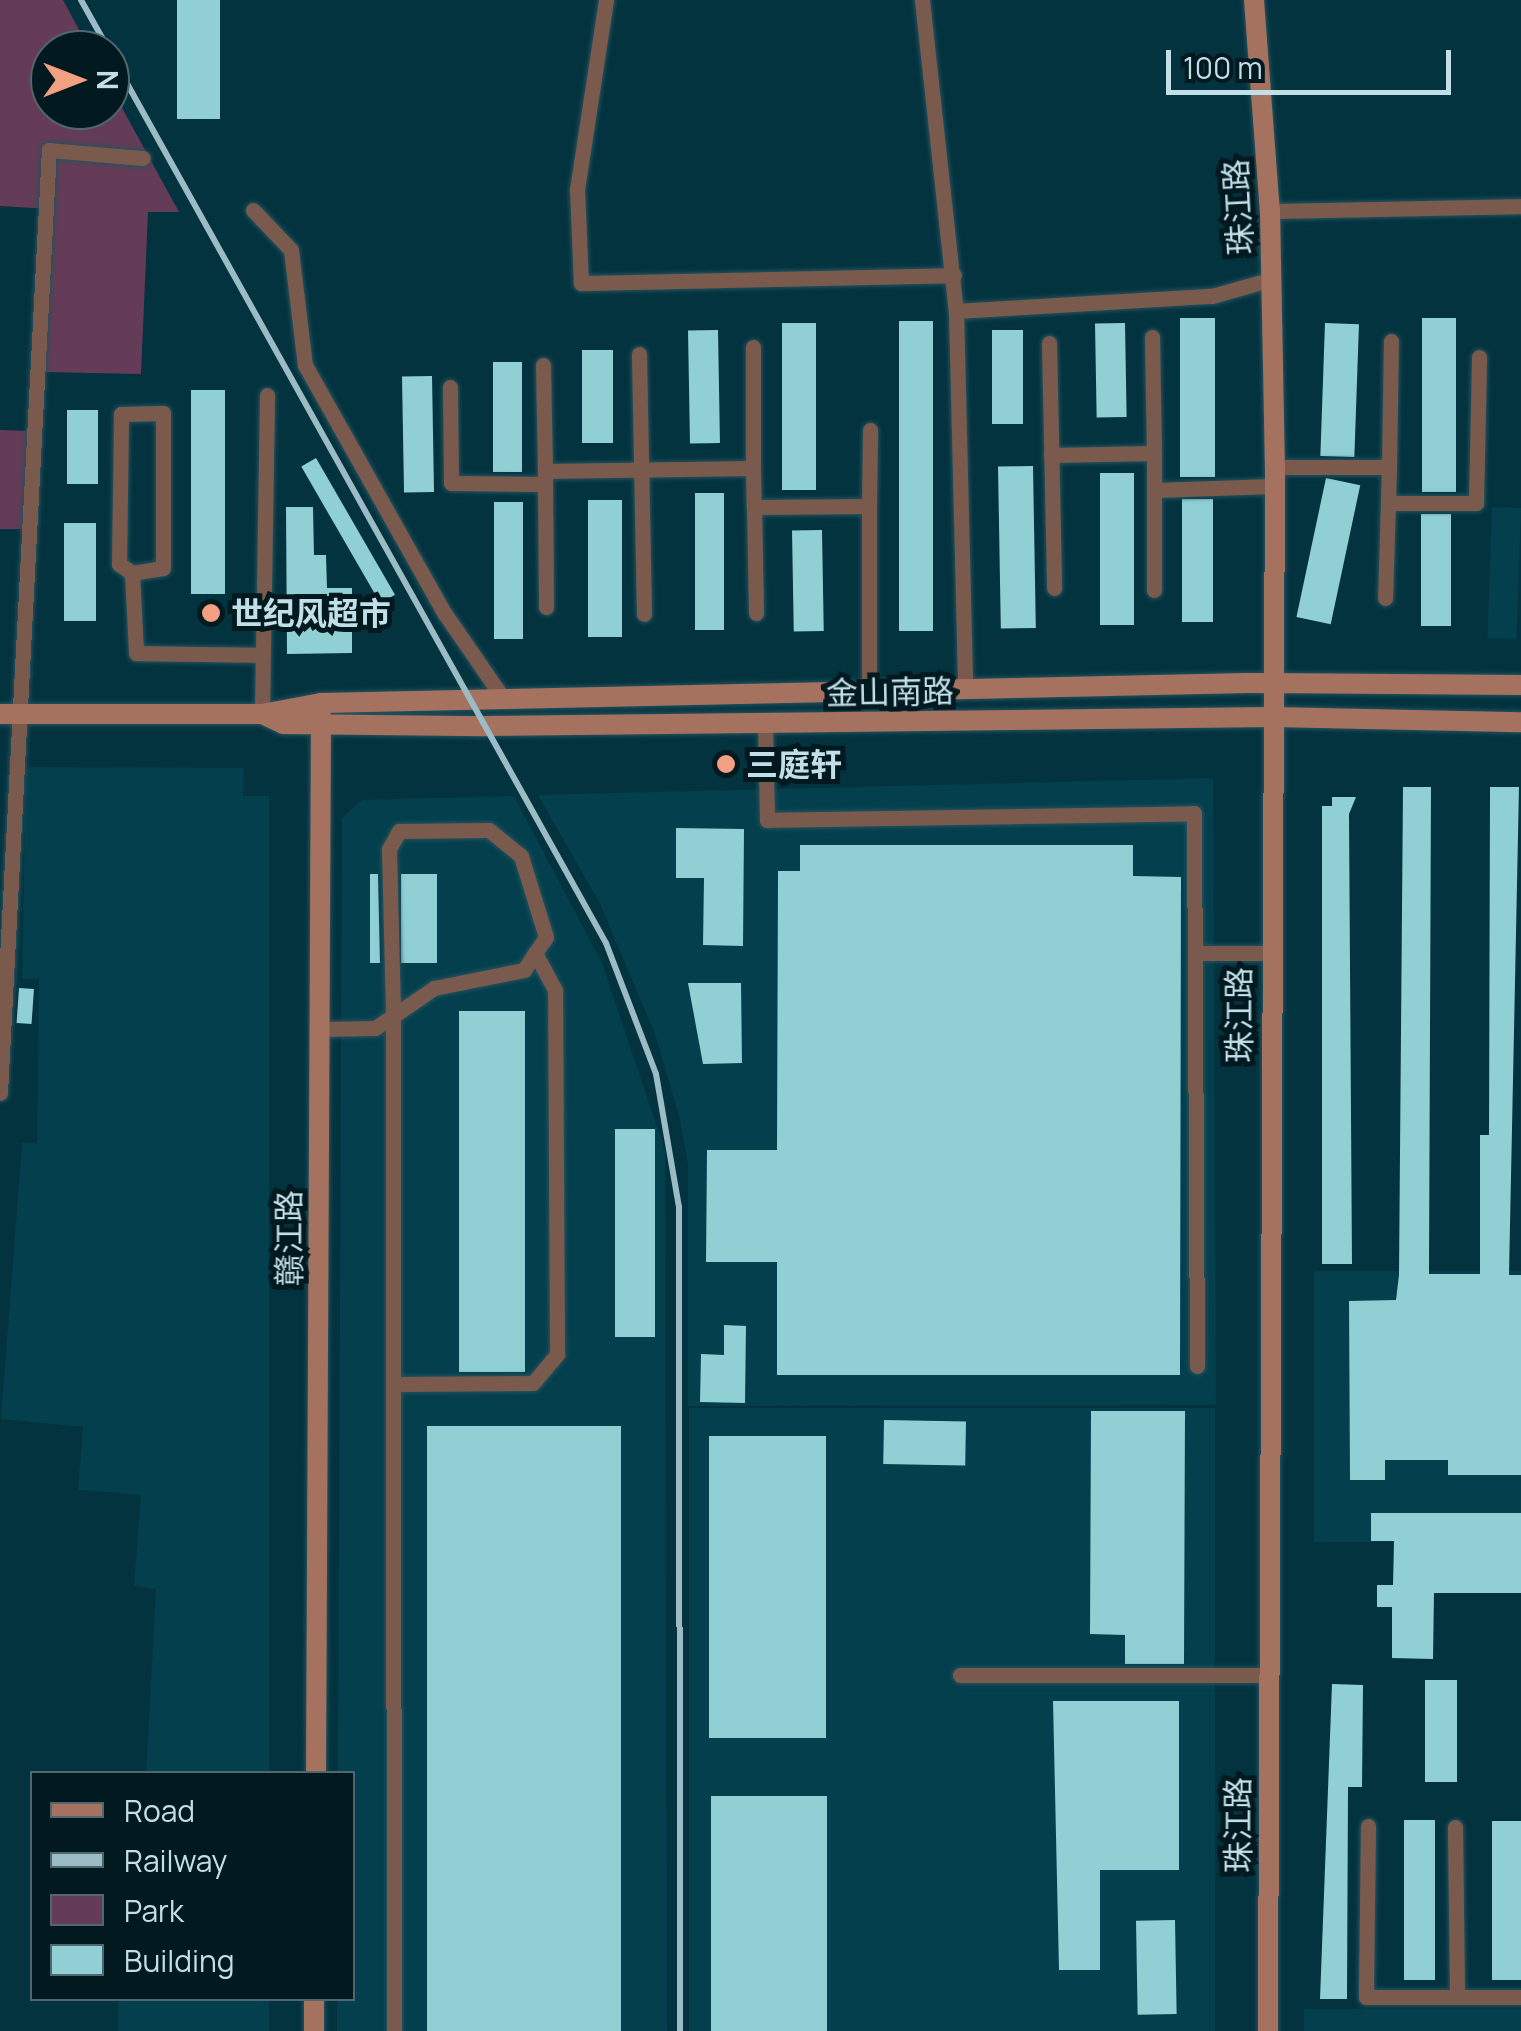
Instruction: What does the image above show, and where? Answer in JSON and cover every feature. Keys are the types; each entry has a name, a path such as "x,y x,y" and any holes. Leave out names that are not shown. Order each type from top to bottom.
{"street":[{"path":"606,0 577,189 581,283 954,274"},
{"path":"922,0 954,274 965,690"},
{"name":"珠江路","path":"1254,0 1270,211 1274,477 1269,953 1268,2031"},
{"path":"0,1093 8,714 24,690 49,150 143,158"},
{"path":"1270,211 1521,206"},
{"path":"253,210 291,250 305,364 445,614 505,701"},
{"path":"956,310 1212,296 1272,278"},
{"path":"1152,337 1154,590"},
{"path":"1385,598 1391,341"},
{"path":"1049,343 1054,588"},
{"path":"753,347 756,614"},
{"path":"640,354 644,614"},
{"path":"1388,502 1476,502 1479,357"},
{"path":"544,365 546,607"},
{"path":"450,387 450,483 642,470 753,468"},
{"path":"262,714 267,395"},
{"path":"120,414 163,414 163,568 132,573 119,564 120,414"},
{"path":"868,692 870,430"},
{"path":"1051,455 1154,453"},
{"path":"1154,490 1390,468"},
{"path":"754,508 869,506"},
{"path":"132,573 136,653 262,655"},
{"name":"金山南路","path":"321,714 505,701 868,692 1272,683 1521,685"},
{"name":"金山南路","path":"8,714 321,714 765,723 1272,717 1521,722"},
{"name":"赣江路","path":"316,1771 321,714"},
{"path":"765,723 766,820 1194,814 1197,1366"},
{"path":"320,1029 375,1028 393,1016 434,988 524,970 546,937 544,920 521,856 489,830 399,831 389,849 393,1016 394,2031"},
{"path":"393,1384 533,1384 557,1354 555,990 535,953"},
{"path":"1195,954 1269,953"},
{"path":"960,1676 1268,1676"},
{"path":"1368,1826 1366,1997 1521,1997"},
{"path":"1456,1827 1457,1997"},
{"path":"314,2001 314,2031"}],"shaded area":[{"path":"1492,507 1521,508 1516,639 1487,638"},
{"path":"26,767 244,768 243,796 269,796 269,1771 146,1771 156,1589 134,1586 141,1495 78,1490 83,1427 1,1419 22,1143 37,1143 39,979 22,979"},
{"path":"1213,778 1216,1405 688,1406 688,1164 679,1116 655,1034 600,904 538,795"},
{"path":"514,796 602,963 665,1151 667,2031 337,2031 337,2001 355,2001 355,1771 338,1771 342,818 362,800"},
{"path":"1314,1271 1521,1271 1521,1542 1314,1542"},
{"path":"689,1408 1215,1408 1215,2031 689,2031"},
{"path":"118,2001 269,2001 269,2031 118,2031"},
{"path":"1304,2009 1521,2009 1521,2031 1304,2031"}],"green space":[{"path":"0,0 63,0 79,30 30,30 30,130 130,130 130,123 179,212 148,212 141,374 43,372 50,209 0,206"},
{"path":"0,430 30,431 26,529 0,529"}],"building":[{"path":"177,0 220,0 220,119 177,119"},
{"path":"1180,318 1215,318 1215,477 1180,477"},
{"path":"1422,318 1456,318 1456,492 1422,492"},
{"path":"899,321 933,321 933,631 899,631"},
{"path":"782,323 816,323 816,490 782,490"},
{"path":"1125,323 1127,417 1097,418 1095,324"},
{"path":"1325,323 1359,324 1354,457 1320,456"},
{"path":"718,330 720,443 690,444 688,331"},
{"path":"992,330 1023,330 1023,424 992,424"},
{"path":"582,350 613,350 613,443 582,443"},
{"path":"493,362 522,362 522,472 493,472"},
{"path":"432,376 434,492 404,493 402,377"},
{"path":"191,390 225,390 225,594 191,594"},
{"path":"67,410 98,410 98,484 67,484"},
{"path":"316,458 395,595 380,603 301,466"},
{"path":"1033,466 1036,628 1001,629 998,467"},
{"path":"1100,473 1134,473 1134,625 1100,625"},
{"path":"1326,478 1360,485 1331,624 1296,617"},
{"path":"695,493 724,493 724,630 695,630"},
{"path":"1182,499 1213,499 1213,622 1182,622"},
{"path":"588,500 622,500 622,637 588,637"},
{"path":"494,502 523,502 523,639 494,639"},
{"path":"286,507 313,507 314,555 326,555 327,588 352,588 352,653 287,654"},
{"path":"1421,514 1451,514 1451,626 1421,626"},
{"path":"64,523 96,523 96,621 64,621"},
{"path":"822,530 824,631 794,632 792,531"},
{"path":"1403,787 1431,787 1429,1274 1480,1274 1480,1135 1489,1135 1490,787 1519,787 1509,1275 1521,1275 1521,1475 1448,1475 1448,1460 1385,1460 1385,1480 1350,1480 1349,1301 1396,1300 1399,1275"},
{"path":"1332,797 1356,797 1349,814 1352,1264 1322,1264 1322,806 1332,806"},
{"path":"676,828 744,829 743,946 703,945 704,878 676,878"},
{"path":"800,845 1133,845 1133,876 1181,877 1180,1375 777,1375 777,1262 706,1262 707,1150 777,1150 778,871 800,871"},
{"path":"370,874 378,874 380,963 370,963"},
{"path":"401,874 437,874 437,963 401,963"},
{"path":"688,983 741,983 742,1063 703,1064"},
{"path":"19,988 34,989 32,1024 17,1023"},
{"path":"459,1011 525,1011 525,1372 459,1372"},
{"path":"615,1129 655,1129 655,1337 615,1337"},
{"path":"724,1325 746,1326 745,1403 700,1402 701,1354 724,1355"},
{"path":"1091,1411 1185,1411 1184,1664 1125,1664 1125,1635 1090,1634"},
{"path":"884,1420 966,1421 965,1465 883,1464"},
{"path":"427,1426 621,1426 621,2031 427,2031"},
{"path":"709,1436 826,1436 826,1738 709,1738"},
{"path":"1371,1513 1521,1513 1521,1593 1434,1593 1433,1659 1392,1658 1392,1607 1377,1607 1377,1585 1393,1585 1394,1541 1371,1541"},
{"path":"1425,1680 1457,1680 1457,1782 1425,1782"},
{"path":"1332,1684 1363,1685 1362,1787 1348,1787 1347,1999 1320,1999"},
{"path":"1053,1701 1179,1701 1179,1870 1100,1870 1100,1970 1059,1970"},
{"path":"711,1796 827,1796 827,2031 711,2031"},
{"path":"1404,1820 1435,1820 1435,1980 1404,1980"},
{"path":"1492,1821 1521,1821 1521,1980 1492,1980"},
{"path":"1175,1920 1177,2014 1138,2015 1136,1921"}],"railway":[{"path":"81,0 98,30"},
{"path":"130,89 606,943 656,1074 679,1207 680,2031"}],"place":[{"name":"世纪风超市","path":"211,613"},
{"name":"三庭轩","path":"726,764"}]}
